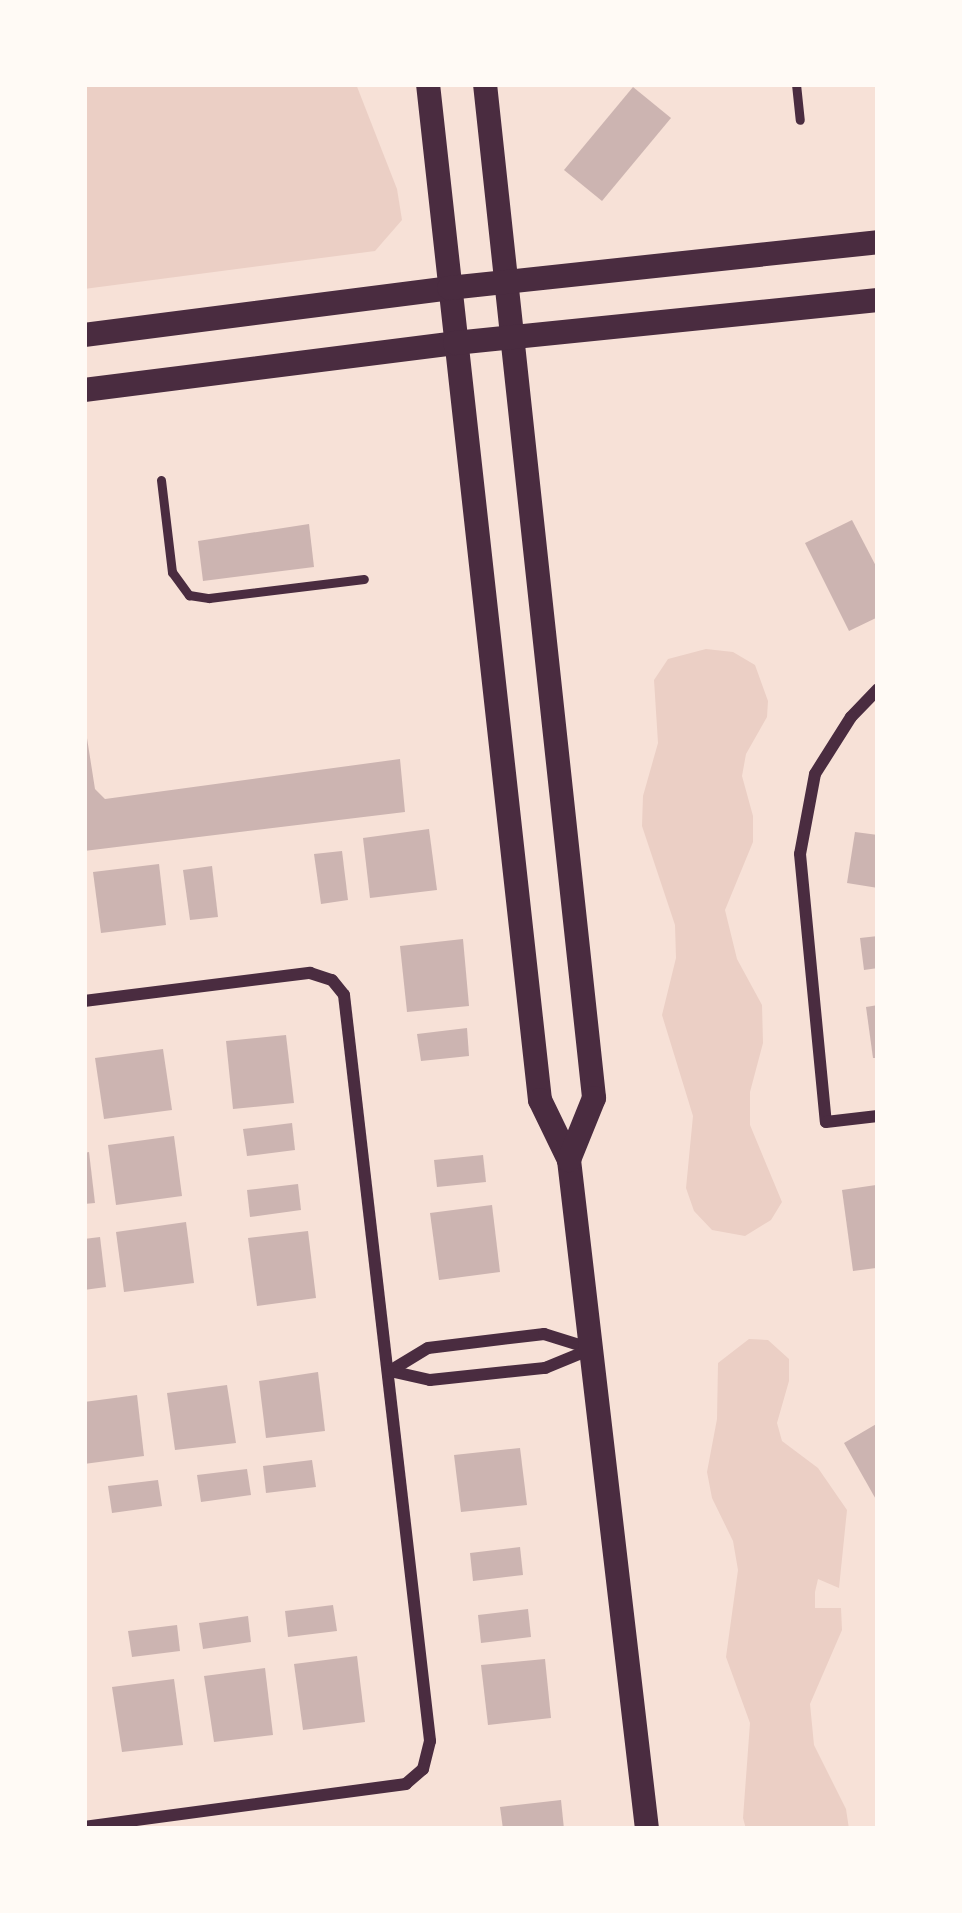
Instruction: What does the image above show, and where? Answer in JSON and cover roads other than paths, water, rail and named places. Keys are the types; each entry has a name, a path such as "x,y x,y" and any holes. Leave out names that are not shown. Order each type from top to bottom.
{"main road":[{"path":"428,84 540,1100 569,1160 647,1829"},
{"path":"485,84 594,1098 569,1160"},
{"path":"84,335 506,281 878,242"},
{"path":"84,390 455,343 878,300"}],"street":[{"path":"878,689 851,717 814,774 800,854 826,1122 878,1116"},
{"path":"84,1001 295,974 332,980 350,1013 430,1741 423,1769 406,1784 84,1826"},
{"path":"390,1371 428,1348 544,1334 591,1349"},
{"path":"390,1371 430,1380 544,1368 591,1349"}],"lane":[{"path":"796,84 800,120"},
{"path":"161,480 172,572 189,595 209,598 364,579"}]}
